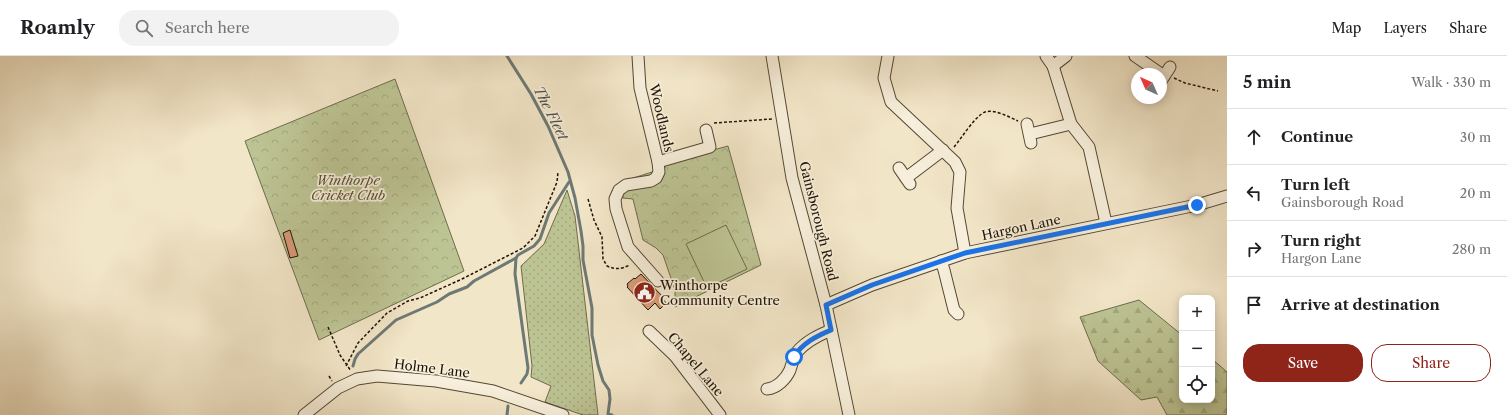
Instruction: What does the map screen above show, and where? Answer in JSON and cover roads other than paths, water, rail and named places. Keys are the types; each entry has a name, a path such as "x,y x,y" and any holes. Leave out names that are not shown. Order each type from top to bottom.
{"street":[{"name":"Woodlands","path":"638,56 640,88 658,162"},
{"name":"Gainsborough Road","path":"772,56 792,178 826,305 849,415"},
{"path":"888,56 884,78 891,102 955,162 960,172 957,208 965,253"},
{"path":"1046,56 1053,66 1071,124 1089,147 1106,223"},
{"path":"1053,66 1066,56"},
{"path":"1135,56 1154,68"},
{"path":"1029,134 1071,124"},
{"path":"658,281 628,247 616,209 615,199 619,190 626,185 651,181 656,178 659,172 658,162 710,148 706,130"},
{"path":"899,168 908,181 945,152"},
{"name":"Hargon Lane","path":"826,305 872,285 965,253 1197,205 1227,196"},
{"path":"941,261 954,310 958,314"},
{"path":"767,390 776,386 783,380 790,370 797,353 802,347 815,337 831,330"},
{"name":"Chapel Lane","path":"649,331 675,356 720,415"},
{"name":"Holme Lane","path":"304,415 338,388 357,379 377,376 436,381 493,391 563,415"}],"waterway":[{"name":"The Fleet","path":"507,56 531,94 548,126 568,172 575,198 581,231 583,260 592,308 592,335 598,365 603,381 609,390 610,399 608,414 612,415"},
{"path":"521,383 527,374 528,368 515,274 516,258 518,255 534,246 540,239 549,213 569,182"},
{"path":"353,366 358,354 396,320 437,302 449,294 467,287 474,281 516,258"},
{"path":"507,415 508,406"}],"place":[{"name":"Winthorpe Community Centre","path":"645,292"}],"park label":[{"name":"Winthorpe Cricket Club","path":"348,188"}]}
